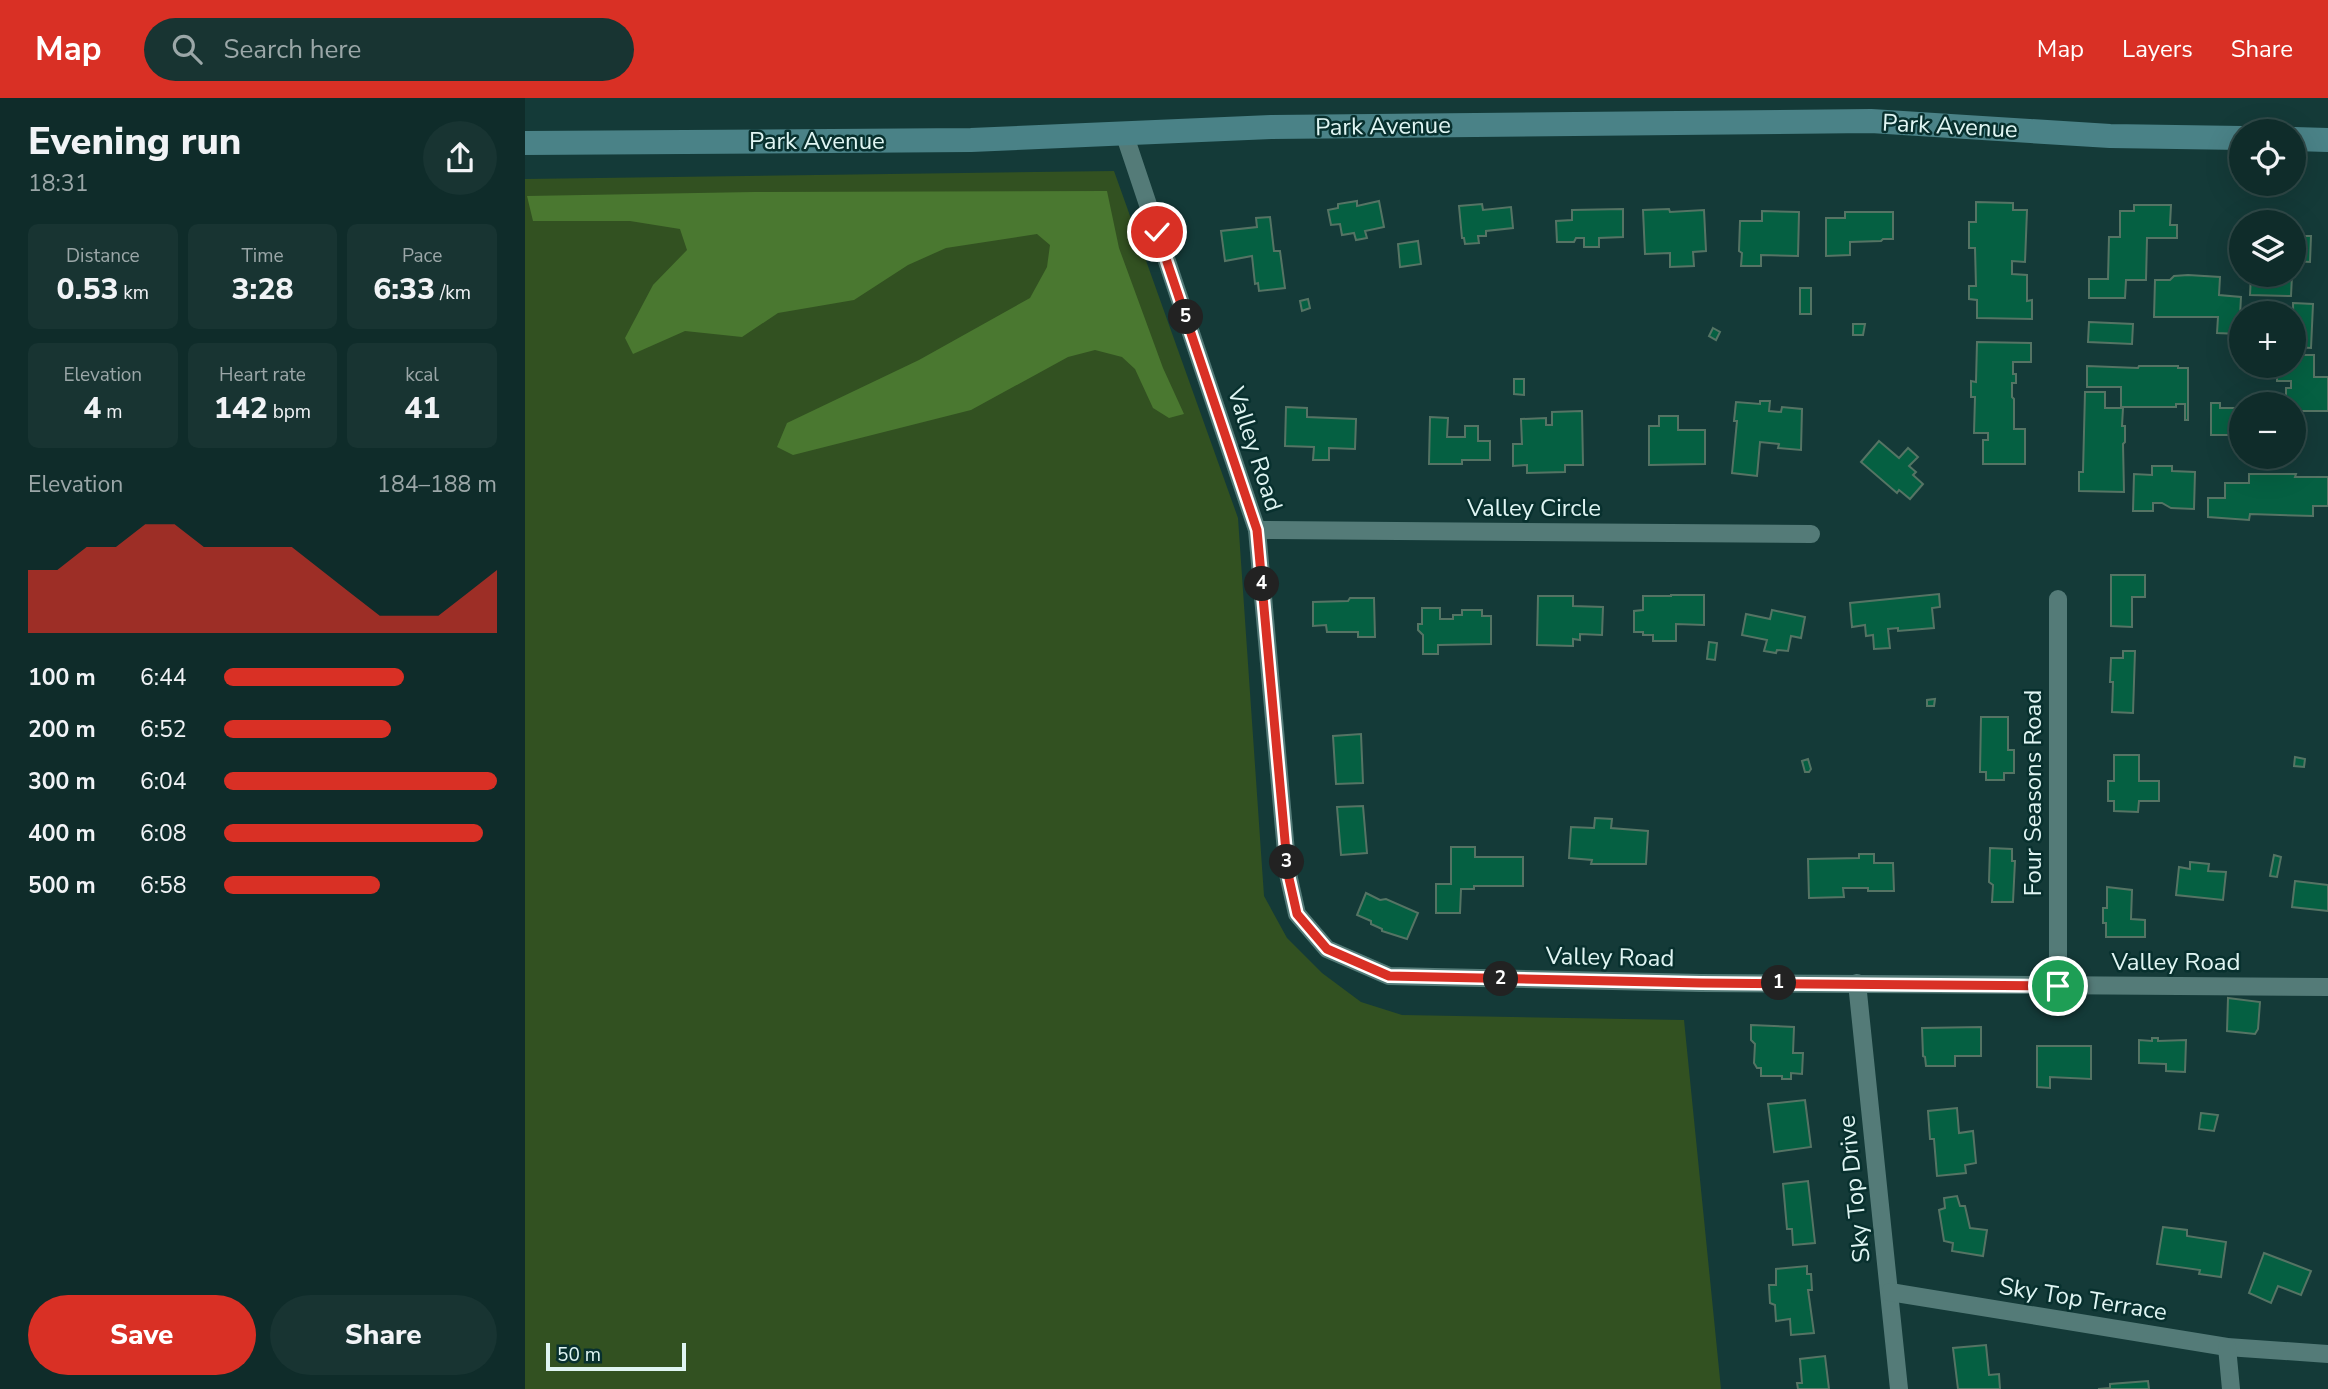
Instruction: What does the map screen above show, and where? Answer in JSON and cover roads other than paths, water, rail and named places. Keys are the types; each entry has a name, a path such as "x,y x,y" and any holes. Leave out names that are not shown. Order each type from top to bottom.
{"main road":[{"name":"Park Avenue","path":"525,143 971,140 1271,127 1871,121 2110,136 2229,138"},
{"path":"2306,139 2328,140"}],"street":[{"name":"Valley Road","path":"1124,133 1257,530 1288,874 1297,914 1327,949 1389,976 1688,983 2328,987"},
{"name":"Valley Circle","path":"1257,530 1811,534"},
{"name":"Four Seasons Road","path":"2057,600 2058,986"},
{"name":"Sky Top Drive","path":"1857,983 1899,1389"},
{"name":"Sky Top Terrace","path":"1890,1293 2227,1347 2328,1354"},
{"path":"2227,1347 2231,1389"}]}
